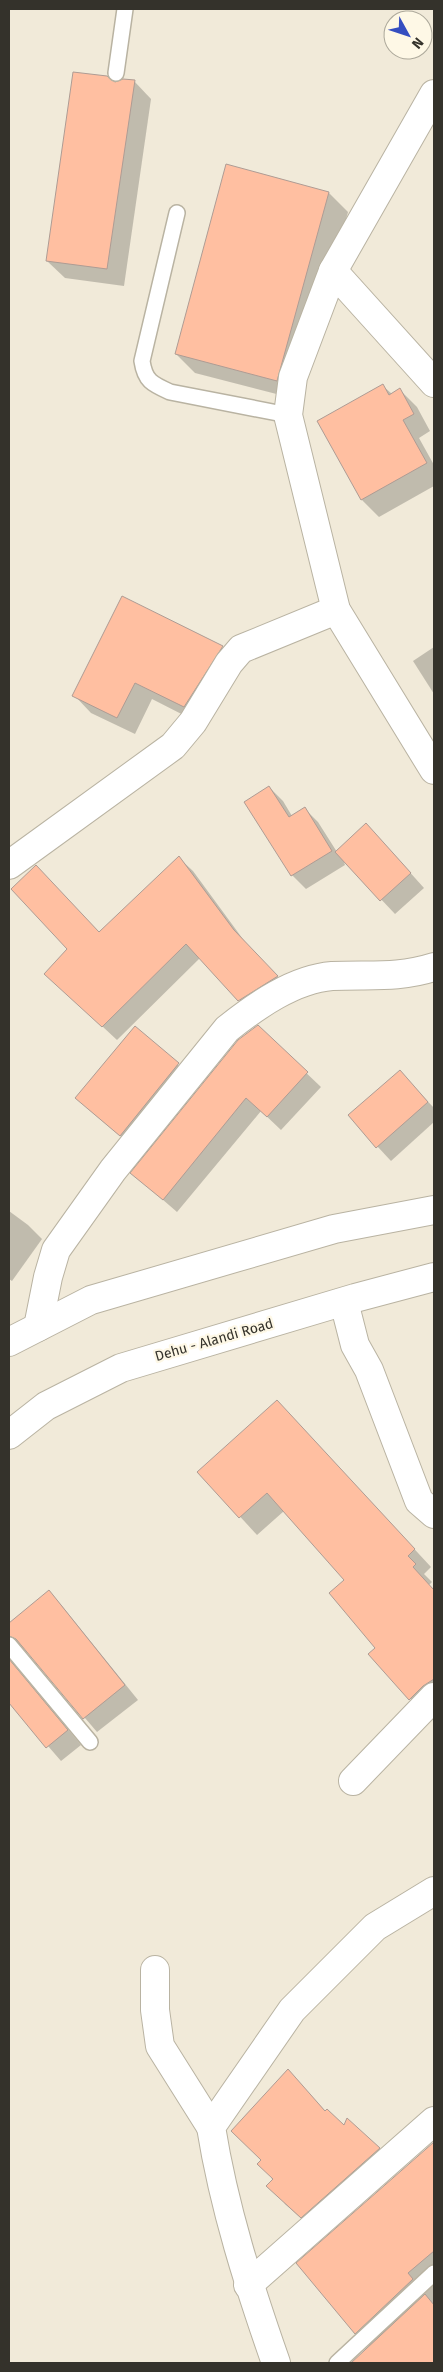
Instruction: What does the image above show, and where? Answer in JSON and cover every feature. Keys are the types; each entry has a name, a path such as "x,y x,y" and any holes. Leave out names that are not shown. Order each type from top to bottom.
{"street":[{"path":"434,94 333,271 293,377 288,415 336,610 434,770"},
{"path":"333,271 434,383"},
{"path":"9,865 173,746 193,722 228,663 241,649 336,610"},
{"path":"38,1327 48,1277 56,1250 113,1170 227,1029 247,1013 306,981 331,976 410,974 434,967"},
{"path":"9,1342 91,1300 334,1228 434,1210"},
{"name":"Dehu - Alandi Road","path":"9,1435 46,1406 121,1368 434,1277"},
{"path":"344,1302 356,1345 369,1370 419,1501 434,1514"},
{"path":"354,1781 434,1697"},
{"path":"211,2127 292,2010 375,1927 434,1891"},
{"path":"155,1970 155,2010 160,2046 211,2127 218,2171 248,2284 276,2363"},
{"path":"248,2284 434,2121"}],"lane":[{"path":"116,73 124,9"},
{"path":"176,213 142,361 144,375 154,385 170,392 288,415"},
{"path":"9,1645 90,1742"},
{"path":"337,2363 434,2273"}],"building":[{"path":"73,72 107,76 115,82 123,79 135,80 107,269 46,261"},
{"path":"226,164 329,192 277,381 175,354"},
{"path":"383,384 389,395 400,388 414,414 403,420 427,463 361,500 317,421"},
{"path":"122,596 223,646 184,707 135,683 117,718 72,696"},
{"path":"269,786 289,817 305,807 332,851 291,876 244,802"},
{"path":"366,823 411,873 380,901 335,852"},
{"path":"179,856 234,930 278,976 238,1001 186,944 102,1027 44,974 67,949 11,889 36,865 99,932"},
{"path":"258,1025 308,1072 267,1117 246,1098 163,1200 130,1173 238,1040"},
{"path":"135,1026 179,1063 120,1136 75,1098"},
{"path":"400,1070 428,1102 376,1148 348,1115"},
{"path":"277,1400 415,1549 408,1556 416,1564 413,1567 434,1590 434,1679 423,1686 409,1700 368,1654 375,1648 329,1593 344,1580 267,1493 239,1518 197,1472"},
{"path":"49,1590 125,1685 83,1719 16,1639 9,1636 9,1623"},
{"path":"9,1659 68,1730 46,1748 9,1703"},
{"path":"288,2069 325,2111 327,2109 344,2125 347,2118 380,2148 301,2218 266,2186 273,2179 257,2164 261,2160 231,2131"},
{"path":"434,2142 434,2251 408,2273 413,2279 355,2334 296,2263"},
{"path":"425,2294 434,2305 434,2363 351,2363"}]}
